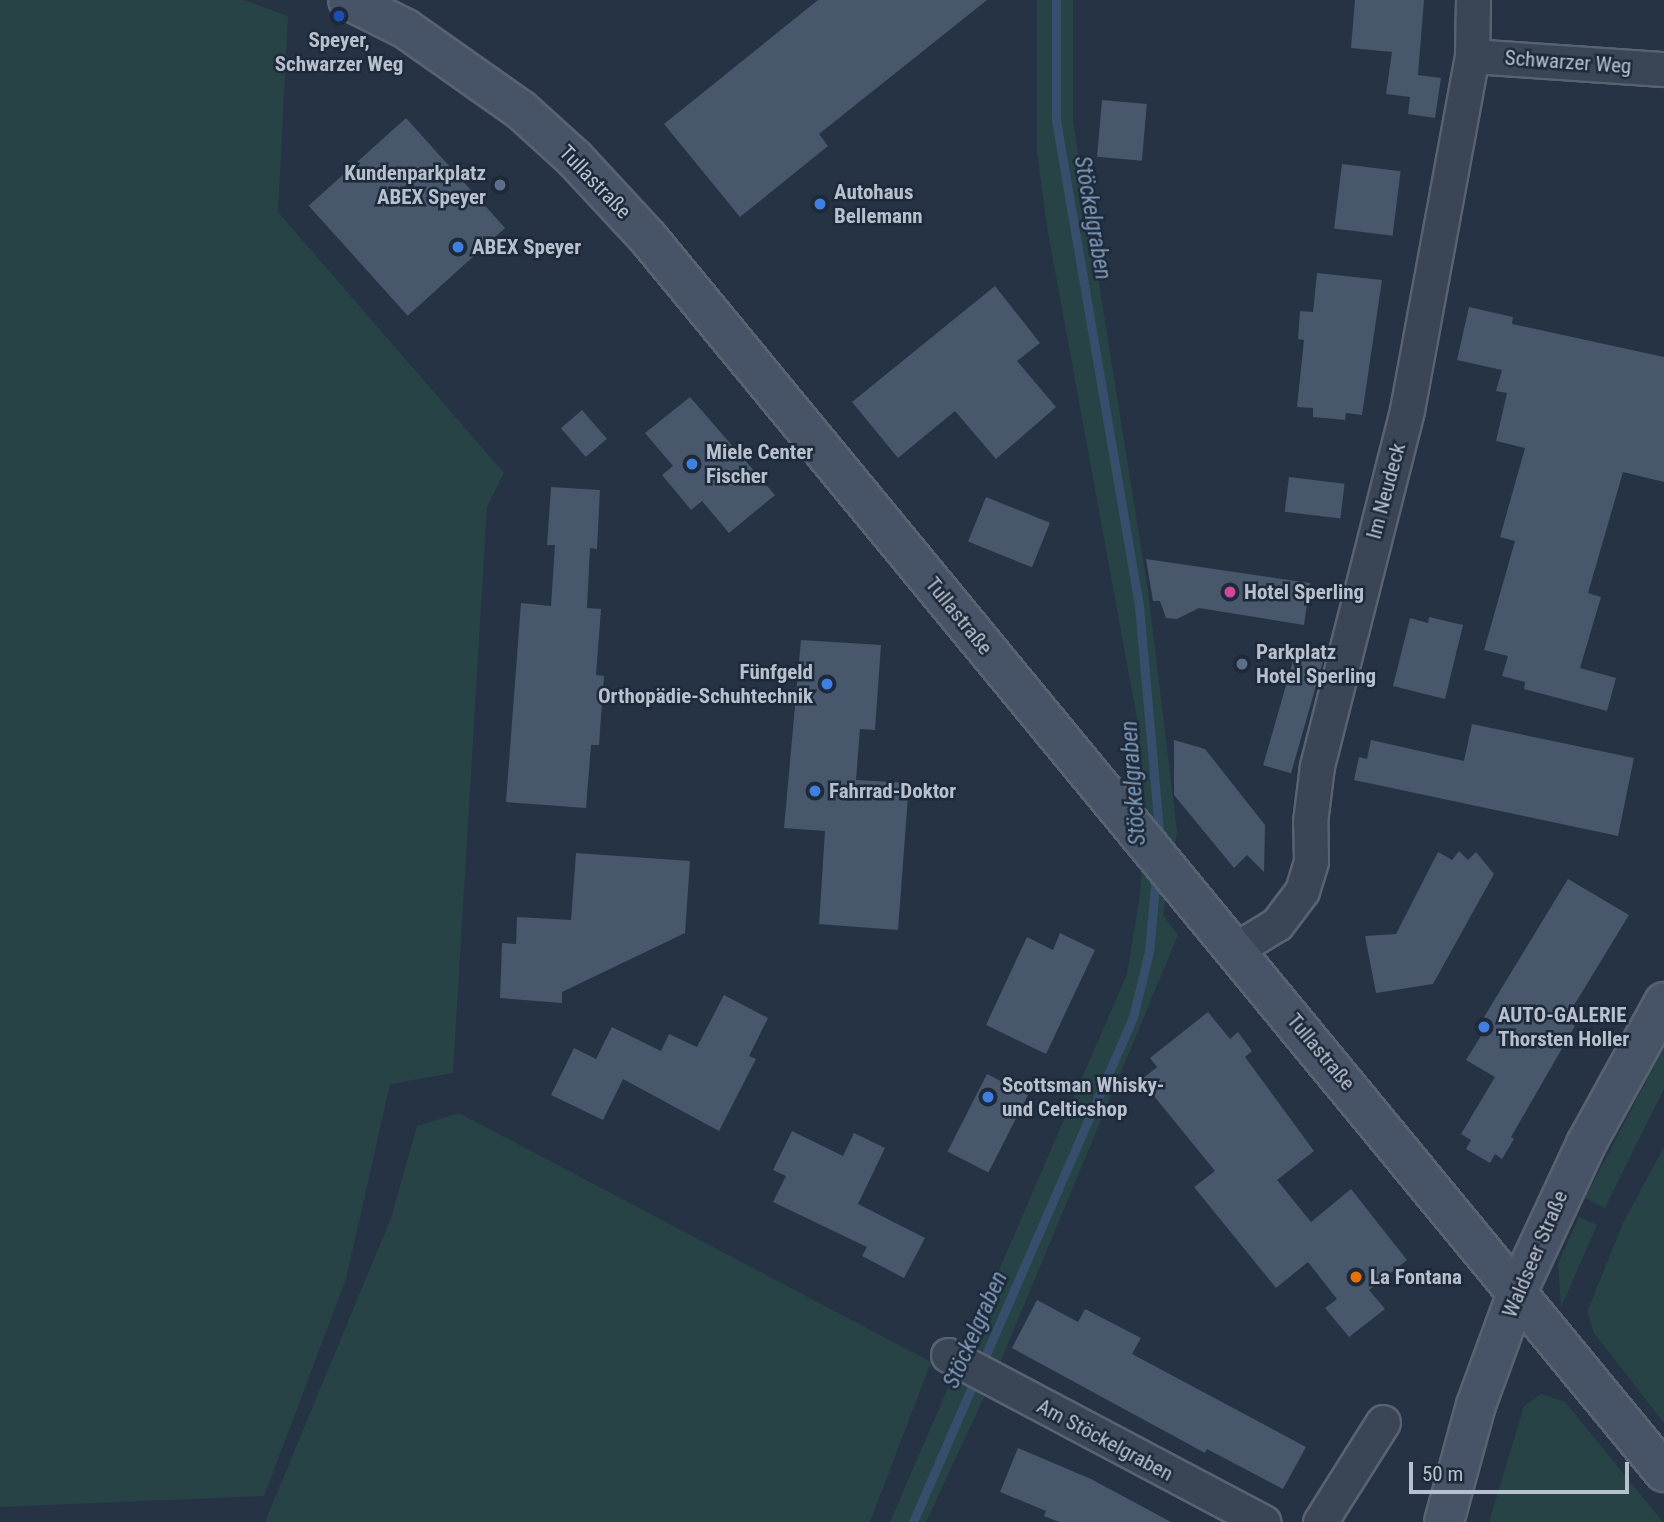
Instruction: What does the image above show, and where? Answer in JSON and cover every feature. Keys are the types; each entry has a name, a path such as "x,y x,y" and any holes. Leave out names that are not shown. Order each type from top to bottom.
{"street":[{"name":"Tullastraße","path":"348,0 469,70 574,158 703,303 1518,1290 1664,1472"},
{"name":"Im Neudeck","path":"1236,949 1278,923 1301,891 1311,860 1310,822 1317,766 1407,410 1472,56 1473,0"},
{"name":"Schwarzer Weg","path":"1472,56 1664,69"},
{"name":"Waldseer Straße","path":"1444,1522 1476,1405 1518,1290 1586,1143 1664,1002"},
{"name":"Am Stöckelgraben","path":"954,1360 1264,1522"},
{"path":"1320,1522 1382,1422"}],"green space":[{"path":"0,0 244,0 288,16 278,212 504,473 487,507 453,1073 390,1084 346,1279 264,1496 0,1507"},
{"path":"1037,0 1073,0 1073,121 1148,591 1177,831 1163,915 1178,935 999,1365 926,1522 890,1522 1127,974 1140,895 1146,821 1138,724 1047,227 1037,151"},
{"path":"1664,1047 1664,1089 1605,1208 1585,1198"},
{"path":"459,1113 931,1362 870,1522 265,1522 391,1218 417,1126"},
{"path":"1664,1147 1664,1423 1594,1333 1587,1312 1623,1223"},
{"path":"1579,1217 1597,1225 1561,1308 1558,1263"},
{"path":"1541,1394 1565,1402 1663,1522 1489,1522 1524,1406"}],"building":[{"path":"818,0 987,0 819,134 828,146 740,217 664,124"},
{"path":"1355,0 1424,0 1418,75 1441,78 1435,118 1408,114 1410,97 1386,94 1392,52 1351,48"},
{"path":"1102,100 1147,104 1142,161 1097,157"},
{"path":"406,118 505,228 408,316 309,206"},
{"path":"1342,164 1401,171 1393,236 1334,229"},
{"path":"1317,273 1382,280 1362,415 1346,413 1345,420 1313,417 1313,408 1297,407 1304,340 1298,339 1300,311 1313,312"},
{"path":"995,286 1040,343 1017,361 1056,407 996,459 955,411 898,458 852,402"},
{"path":"1469,307 1513,317 1512,324 1664,357 1664,482 1623,472 1588,593 1601,597 1580,668 1616,678 1607,711 1524,689 1525,682 1502,676 1508,656 1484,650 1515,541 1500,537 1525,448 1496,441 1507,393 1496,391 1502,370 1457,360"},
{"name":"Miele Center Fischer","path":"690,397 775,495 729,533 702,501 691,510 662,475 673,466 645,433"},
{"path":"582,410 607,439 586,457 561,428"},
{"path":"1289,477 1345,484 1340,519 1285,512"},
{"path":"551,487 600,490 597,549 590,548 587,608 601,609 596,675 604,676 599,745 591,745 586,808 506,802 521,603 551,606 555,545 547,545"},
{"path":"986,497 1050,523 1032,567 968,542"},
{"name":"Hotel Sperling","path":"1146,559 1310,583 1304,625 1199,608 1177,619 1166,618 1160,601 1153,601"},
{"path":"1429,617 1463,625 1445,699 1393,686 1410,618 1428,623"},
{"path":"801,640 881,645 875,730 860,729 856,780 909,783 898,930 819,924 825,831 784,828"},
{"path":"1297,647 1325,655 1291,773 1263,765"},
{"path":"1472,724 1634,758 1618,836 1354,780 1359,757 1367,759 1371,740 1464,761"},
{"path":"1174,740 1205,749 1265,825 1264,872 1247,855 1234,868 1174,795"},
{"path":"1459,851 1468,860 1476,852 1494,874 1433,984 1376,993 1365,936 1396,934 1438,852 1452,860"},
{"path":"576,853 690,861 685,933 562,992 562,1003 500,998 502,943 516,944 517,917 571,920"},
{"path":"1568,879 1629,915 1565,1020 1575,1026 1511,1137 1514,1139 1502,1159 1495,1154 1490,1163 1466,1149 1471,1140 1461,1134 1495,1077 1466,1060 1484,1031 1478,1027"},
{"path":"1060,933 1095,950 1046,1054 986,1025 1027,937 1053,950"},
{"path":"724,995 768,1018 749,1056 756,1059 719,1131 623,1079 603,1120 551,1095 574,1048 596,1059 612,1027 661,1051 669,1034 697,1047"},
{"path":"1208,1012 1230,1039 1238,1032 1252,1051 1245,1057 1314,1151 1277,1180 1311,1222 1351,1189 1407,1260 1369,1290 1385,1309 1349,1337 1325,1308 1337,1299 1308,1262 1276,1288 1194,1187 1215,1171 1141,1080 1157,1067 1150,1058"},
{"path":"987,1074 1028,1095 988,1172 948,1152"},
{"path":"792,1131 843,1156 854,1133 885,1148 858,1204 925,1238 904,1278 862,1256 867,1247 773,1202 786,1176 773,1170"},
{"path":"1037,1300 1078,1322 1085,1309 1141,1338 1132,1354 1306,1447 1283,1489 1207,1449 1205,1453 1012,1348"},
{"path":"1018,1448 1091,1479 1171,1522 1059,1522 1044,1516 1046,1511 1000,1492"}],"waterway":[{"name":"Stöckelgraben","path":"1056,0 1056,120 1139,606 1160,841"},
{"name":"Stöckelgraben","path":"913,1522 1133,1017 1149,952 1156,875"}],"place":[{"name":"Speyer, Schwarzer Weg","path":"339,16"},
{"name":"Kundenparkplatz ABEX Speyer","path":"500,185"},
{"name":"Autohaus Bellemann","path":"820,204"},
{"name":"ABEX Speyer","path":"458,247"},
{"name":"Miele Center Fischer","path":"692,464"},
{"name":"Hotel Sperling","path":"1230,592"},
{"name":"Parkplatz Hotel Sperling","path":"1242,664"},
{"name":"Fünfgeld Orthopädie-Schuhtechnik","path":"827,684"},
{"name":"Fahrrad-Doktor","path":"815,791"},
{"name":"AUTO-GALERIE Thorsten Holler","path":"1484,1027"},
{"name":"Scottsman Whisky- und Celticshop","path":"988,1097"},
{"name":"La Fontana","path":"1356,1277"}]}
